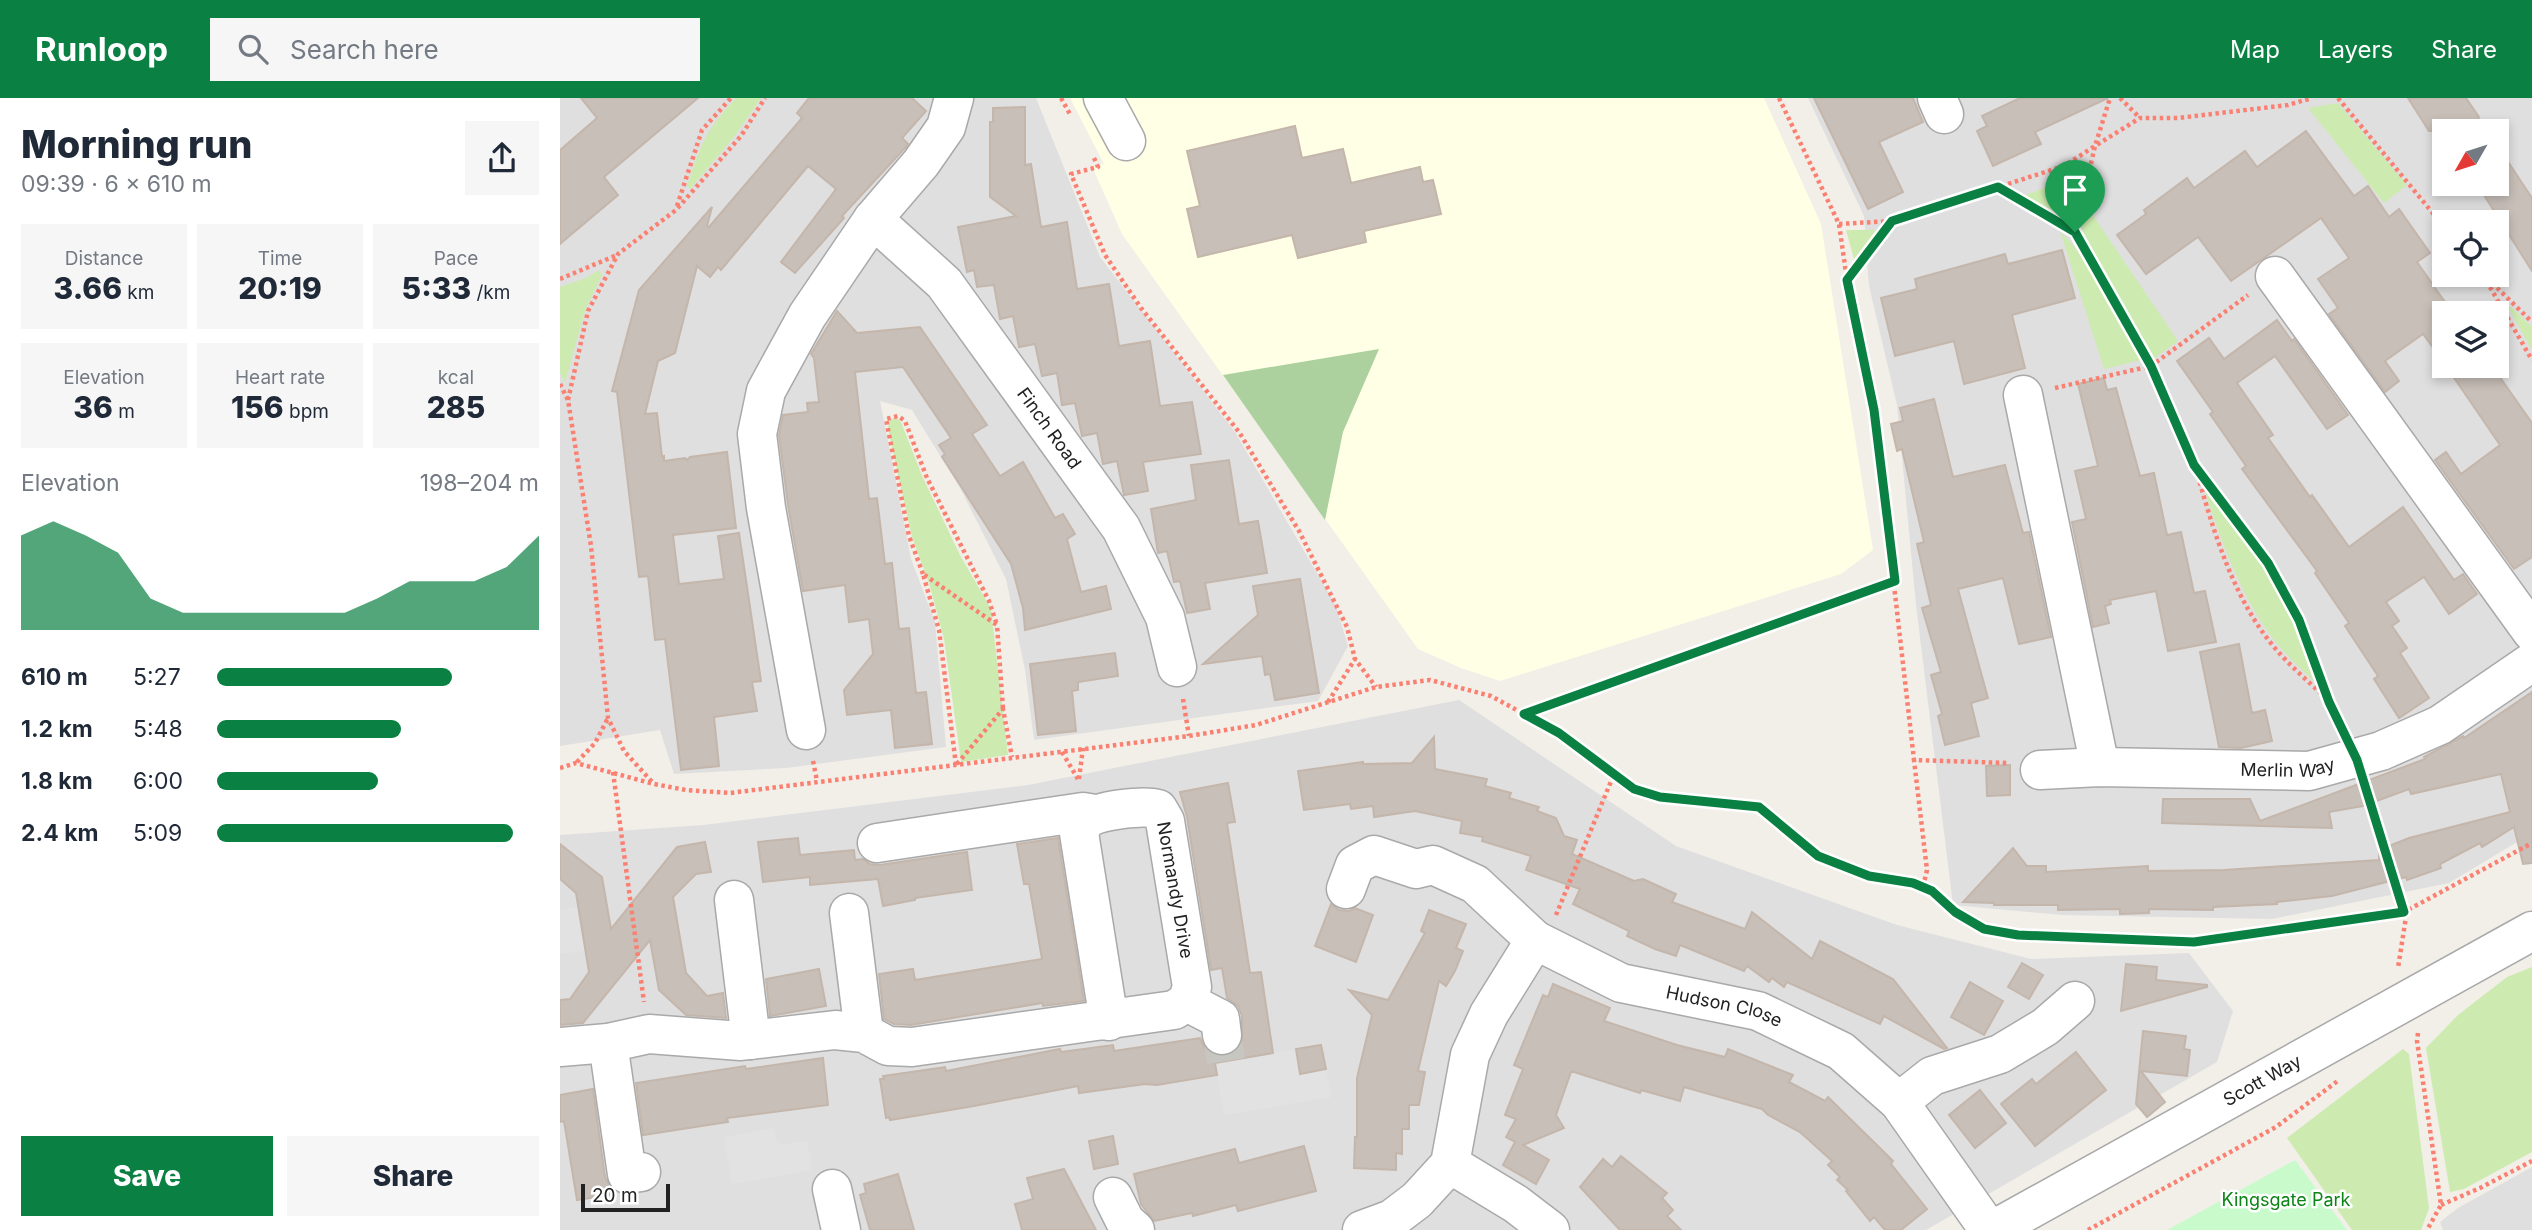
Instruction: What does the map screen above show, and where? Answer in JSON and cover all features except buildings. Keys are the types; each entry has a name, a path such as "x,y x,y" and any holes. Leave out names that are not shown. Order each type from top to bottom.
{"street":[{"path":"806,730 766,508 757,433 766,391 807,316 873,219 921,163 946,127 954,98"},
{"path":"1103,98 1109,148"},
{"name":"Finch Road","path":"873,219 944,283 1121,528 1165,617 1177,667"},
{"path":"2275,276 2532,632"},
{"path":"2023,395 2100,767"},
{"name":"Merlin Way","path":"2040,769 2100,767 2308,771 2357,760 2440,725 2532,662"},
{"name":"Normandy Drive","path":"877,843 1083,812 1096,814 1147,806 1158,809 1166,821 1192,987 1187,1002"},
{"path":"1096,814 1084,821 1079,833 1109,1021"},
{"name":"Hudson Close","path":"1346,890 1355,865 1374,855 1416,869 1433,865 1475,884 1539,943 1621,983 1758,1011 1841,1051 1899,1102 1991,1230"},
{"path":"734,900 751,1040"},
{"path":"849,913 864,1033"},
{"name":"Scott Way","path":"1991,1230 2408,1015 2532,931"},
{"path":"1362,1230 1401,1213 1417,1200 1450,1164 1470,1055 1489,1014 1539,943"},
{"path":"1899,1102 1931,1076 2000,1054 2045,1027 2076,1001"},
{"path":"560,1047 608,1043 649,1034 751,1040 835,1030 864,1033 888,1046 912,1047 1109,1021 1174,1010 1187,1002 1220,1020 1222,1035"},
{"path":"608,1043 627,1174 641,1172"},
{"path":"1450,1164 1517,1204 1550,1230"},
{"path":"832,1189 841,1230"},
{"path":"1113,1197 1125,1221 1135,1230"}],"path":[{"path":"676,210 702,130 731,98"},
{"path":"560,279 618,254 676,210 741,136 765,98"},
{"path":"1061,98 1074,121"},
{"path":"1779,98 1839,225 1847,280 1874,410 1927,870 1923,887"},
{"path":"2075,232 2095,146 2110,98"},
{"path":"2120,98 2140,118"},
{"path":"1839,225 1892,221 2064,166 2140,118 2178,118 2288,105 2312,98"},
{"path":"2338,98 2432,212"},
{"path":"1109,148 1098,167 1071,174 1105,255 1141,307 1239,432 1299,531 1347,627 1355,659 1376,687"},
{"path":"1998,187 2075,232 2151,366 2194,465 2211,523 2252,614 2274,646 2329,702"},
{"path":"1847,280 1892,221"},
{"path":"568,400 588,311 618,254"},
{"path":"2023,395 2151,366 2275,276"},
{"path":"2490,287 2532,360"},
{"path":"2496,287 2532,322"},
{"path":"560,384 568,400 591,546 608,718 624,751 654,784"},
{"path":"956,765 939,630 909,536 886,419 898,416 905,421 927,478 989,601 997,625 1003,709 1012,758"},
{"path":"2194,465 2268,563 2299,620 2329,702 2357,760 2406,917 2398,970 2408,1015 2419,1027 2417,1041 2441,1205"},
{"path":"923,574 997,625"},
{"path":"1524,714 1895,581"},
{"path":"1328,703 1355,659"},
{"path":"576,763 654,784 685,790 730,793 1256,725 1376,687 1430,680 1491,696 1559,733 1634,789 1660,797 1759,807 1818,856 1869,876 1913,883 1932,891 1955,912 1984,929 2018,935 2194,942 2404,912 2532,843"},
{"path":"956,765 1003,709"},
{"path":"560,768 576,763 595,743 608,718"},
{"path":"1079,780 1083,748"},
{"path":"1914,760 2036,763 2040,769"},
{"path":"612,772 649,1034"},
{"path":"1539,943 1614,774"},
{"path":"2088,1230 2276,1126 2346,1075"},
{"path":"2427,1230 2441,1205 2532,1161"}],"shaded area":[{"path":"560,98 1036,98 1100,257 1235,432 1336,606 1348,646 1318,701 1034,740 1025,670 1006,579 960,488 912,410 880,401 911,559 935,622 946,747 786,768 674,774 660,730 560,746"},
{"path":"1070,98 1764,98 1821,224 1873,550 1841,574 1500,681 1418,649 1122,234 1092,166 1104,164"},
{"path":"1808,98 2532,98 2532,833 2449,883 2272,919 2062,915 1953,905 1916,605 1897,405 1869,286 1864,216"},
{"path":"1459,700 1676,846 1897,925 2031,959 2189,953 2233,1011 2217,1062 1926,1230 560,1230 560,835 703,825 1028,785"},
{"path":"579,907 585,951 560,954 560,910"},
{"path":"1296,1049 1300,1074 1326,1069 1331,1097 1224,1115 1215,1063"},
{"path":"774,1128 775,1138 782,1145 807,1140 812,1170 732,1184 724,1137"},
{"path":"2532,1167 2532,1230 2443,1230 2440,1222 2458,1208"}],"green space":[{"path":"736,98 761,98 734,137 690,189 687,186 705,139"},
{"path":"2338,103 2407,185 2384,203 2308,108"},
{"path":"2081,172 2069,222 2024,196"},
{"path":"2088,195 2092,214 2178,341 2152,360 2085,242 2081,228"},
{"path":"1846,230 1880,230 1855,263"},
{"path":"2060,231 2085,260 2115,309 2141,360 2104,369"},
{"path":"599,270 602,275 586,308 565,383 560,373 560,287 586,278"},
{"path":"2509,305 2532,327 2532,351 2509,308"},
{"path":"1379,349 1343,432 1325,520 1223,375"},
{"path":"895,417 901,422 923,478 960,555 991,609 1008,755 961,762 944,639 929,583 912,537 888,429 889,421"},
{"path":"2202,482 2263,562 2299,630 2320,687 2276,643 2259,619 2239,581"},
{"path":"2532,967 2532,1152 2464,1189 2450,1192 2426,1048 2458,1015 2507,977"},
{"path":"2403,1049 2409,1054 2429,1208 2421,1230 2352,1230 2287,1138"},
{"name":"Kingsgate Park","path":"2295,1160 2347,1230 2167,1230"}],"tunnel":[{"path":"1222,1035 1226,1061"}],"route":[{"path":"1998,187 2075,232 2151,366 2194,465 2268,563 2299,620 2329,702 2357,760 2404,912 2194,942 2018,935 1984,929 1955,912 1932,891 1913,883 1869,876 1818,856 1759,807 1660,797 1634,789 1559,733 1524,714 1895,581 1874,410 1847,280 1892,221 1998,187"}]}
